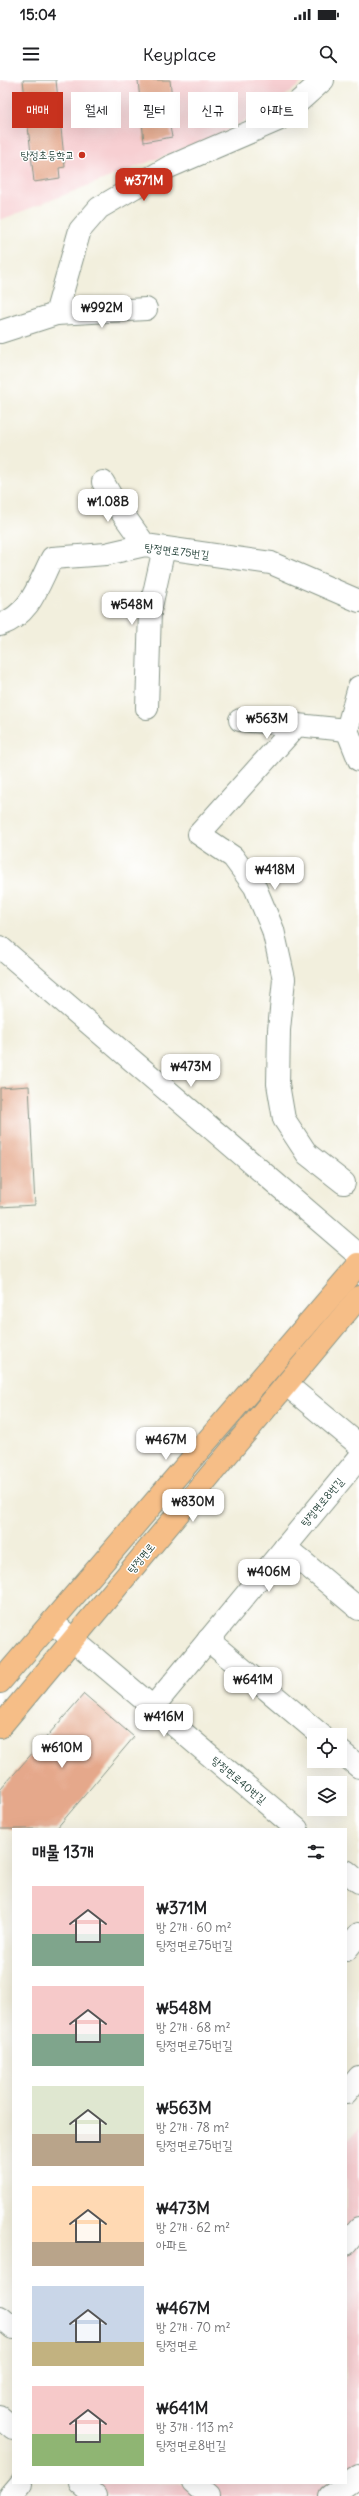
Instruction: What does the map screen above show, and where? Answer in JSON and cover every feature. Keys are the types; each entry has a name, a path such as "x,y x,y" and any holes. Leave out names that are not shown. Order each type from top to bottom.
{"main road":[{"path":"0,1682 359,1264"},
{"name":"탕정면로","path":"0,1726 287,1385 359,1297"}],"street":[{"path":"56,314 80,230 98,208 169,167 278,120 322,80"},
{"path":"0,332 56,314 146,309"},
{"path":"102,482 115,503 154,547 150,611 147,708"},
{"name":"탕정면로75번길","path":"0,624 14,620 28,606 52,558 106,554 154,547 271,563 359,601"},
{"path":"359,687 347,730 359,760"},
{"path":"240,720 347,730"},
{"path":"296,725 199,834 233,857 255,887 270,923 284,979 279,1030 278,1084 284,1119 307,1154 344,1183"},
{"path":"0,947 359,1256"},
{"path":"287,1385 359,1445"},
{"name":"탕정면로8번길","path":"153,1706 359,1458"},
{"path":"285,1546 359,1610"},
{"name":"탕정면로40번길","path":"52,1622 296,1828"},
{"path":"208,1640 313,1728"},
{"path":"347,1757 359,1767"},
{"path":"347,1872 359,1882"},
{"path":"347,1949 359,1934"},
{"path":"347,2092 359,2078"},
{"path":"347,2243 359,2228"},
{"path":"0,2317 12,2327"},
{"path":"0,2417 12,2427"},
{"path":"330,2496 359,2476"},
{"path":"10,2496 20,2484"},
{"path":"81,2484 95,2496"},
{"path":"194,2484 208,2496"}],"shaded area":[{"name":"탕정초등학교","path":"0,80 305,80 290,92 246,92 246,120 238,124 238,92 188,92 188,128 231,128 218,135 0,220"},
{"path":"359,2128 359,2469 347,2478 347,2142"},
{"path":"95,2484 339,2484 321,2496 109,2496"}],"building":[{"path":"23,80 56,80 57,92 24,92"},
{"path":"138,80 170,80 171,92 139,92"},
{"path":"28,128 61,128 65,167 59,168 60,178 34,182"},
{"path":"143,128 170,128 172,137 144,142"},
{"path":"29,1086 35,1205 0,1207 0,1088"},
{"path":"84,1694 134,1737 57,1828 0,1829 0,1790"}],"place":[{"name":"탕정초등학교","path":"82,155"}]}
